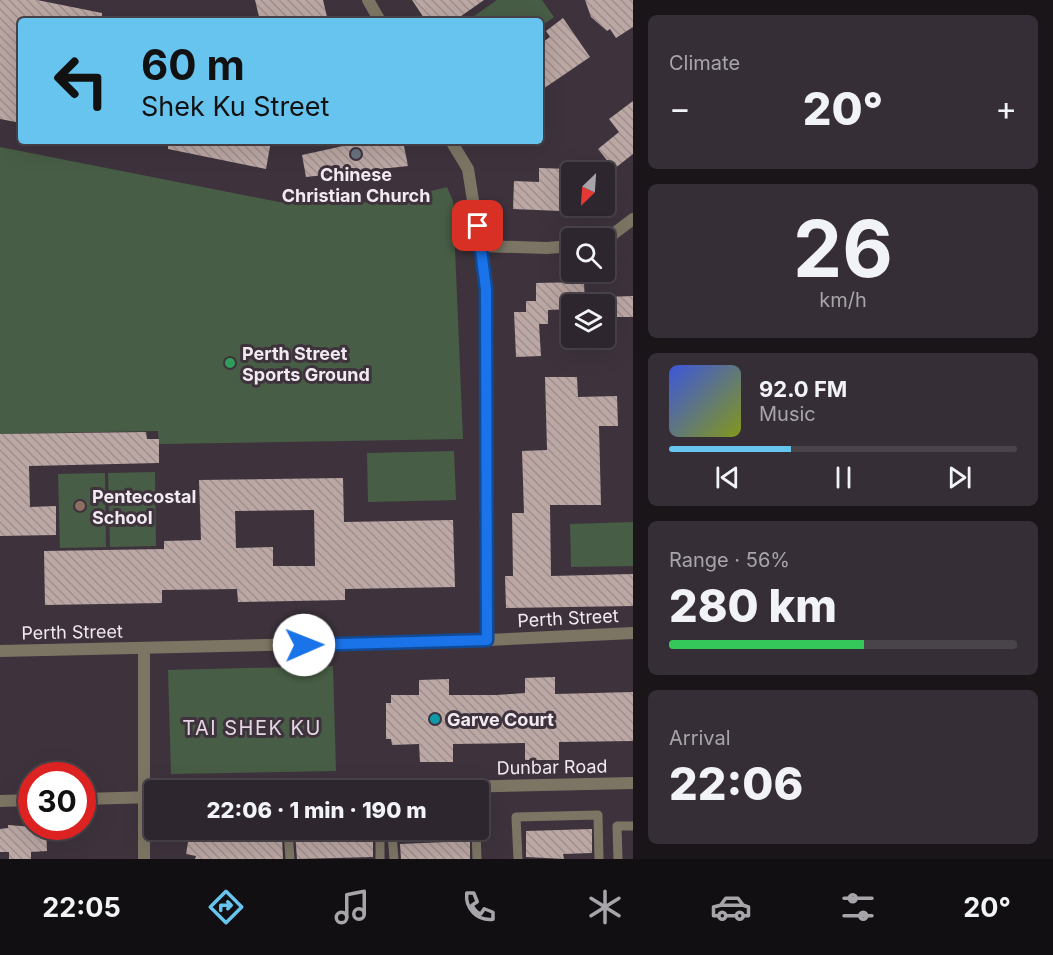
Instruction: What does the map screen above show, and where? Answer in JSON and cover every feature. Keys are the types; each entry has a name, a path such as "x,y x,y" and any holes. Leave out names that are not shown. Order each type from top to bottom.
{"street":[{"path":"368,0 378,18"},
{"path":"453,144 468,169 486,289 487,640"},
{"path":"615,233 633,219"},
{"path":"481,246 561,247"},
{"name":"Perth Street","path":"0,651 487,640 633,633"},
{"name":"Perth Street","path":"144,649 148,780"},
{"name":"Dunbar Road","path":"489,786 633,783"},
{"path":"96,799 144,798"},
{"path":"0,801 18,800"},
{"name":"Perth Street","path":"144,859 146,840"}],"lane":[{"path":"518,859 516,817 598,814 599,859"},
{"path":"618,859 617,826 633,826"},
{"path":"289,840 290,859"},
{"path":"380,840 380,859"},
{"path":"392,840 394,859"},
{"path":"476,840 477,859"}],"green space":[{"path":"497,0 542,0 554,17 543,25 543,18 471,18"},
{"name":"Perth Street Sports Ground","path":"0,147 279,202 343,204 404,197 447,187 453,201 463,439 159,444 158,431 0,434"},
{"path":"454,451 456,500 368,502 367,453"},
{"path":"155,472 156,546 110,547 108,473"},
{"path":"105,473 106,547 60,548 58,474"},
{"path":"633,522 633,566 571,567 570,524"},
{"path":"333,666 336,771 171,774 168,670"}],"building":[{"path":"0,0 37,0 102,13 102,18 18,18 18,122 0,119"},
{"path":"255,0 323,0 327,18 259,18"},
{"path":"412,0 484,0 458,18 424,18"},
{"path":"585,0 633,0 633,27 616,38 610,29 607,31 591,17"},
{"path":"563,18 590,57 543,89 543,42 550,37 546,31"},
{"path":"633,101 633,154 615,168 615,162 608,162 598,149 619,132 609,119"},
{"path":"168,144 270,144 266,169 168,149"},
{"path":"352,144 404,144 408,166 306,177 302,155"},
{"path":"539,168 561,169 561,210 513,209 514,181 539,182"},
{"path":"584,282 585,294 561,294 561,309 548,310 548,324 539,324 541,356 516,357 514,312 526,312 526,301 536,301 536,283"},
{"path":"633,296 633,317 615,317 615,297"},
{"path":"545,377 577,377 578,397 617,396 618,426 599,426 601,505 550,505 551,576 633,574 633,606 506,608 505,576 513,576 512,513 524,513 522,451 547,450"},
{"path":"146,432 147,439 159,439 159,463 29,466 30,507 56,506 56,535 0,536 0,434"},
{"path":"343,478 344,522 453,520 455,587 345,589 345,600 238,602 237,589 162,590 162,603 45,605 44,551 164,549 164,541 201,540 199,480","holes":["314,510 315,566 273,566 273,547 236,548 235,511"]},
{"path":"555,677 555,694 633,692 633,741 559,742 559,760 525,760 525,743 453,744 453,762 420,762 419,744 392,745 391,739 386,739 386,703 391,703 391,695 419,695 419,680 449,679 449,695 497,695 525,693 525,678"},
{"path":"8,825 18,826 18,840 47,840 47,851 31,852 31,859 9,859 9,852 0,852 0,829 8,828"},
{"path":"592,829 592,853 563,854 564,859 526,857 526,831"},
{"path":"188,840 282,840 283,859 195,859 196,856 186,854"},
{"path":"296,840 373,840 373,857 297,859"},
{"path":"470,841 470,859 401,859 400,844"}],"place":[{"name":"Chinese Christian Church","path":"356,154"},
{"name":"Perth Street Sports Ground","path":"230,363"},
{"name":"Pentecostal School","path":"80,506"},
{"name":"Garve Court","path":"435,719"}],"district":[{"name":"TAI SHEK KU","path":"252,728"}],"route":[{"path":"304,645 487,640 486,289 478,226"}]}
